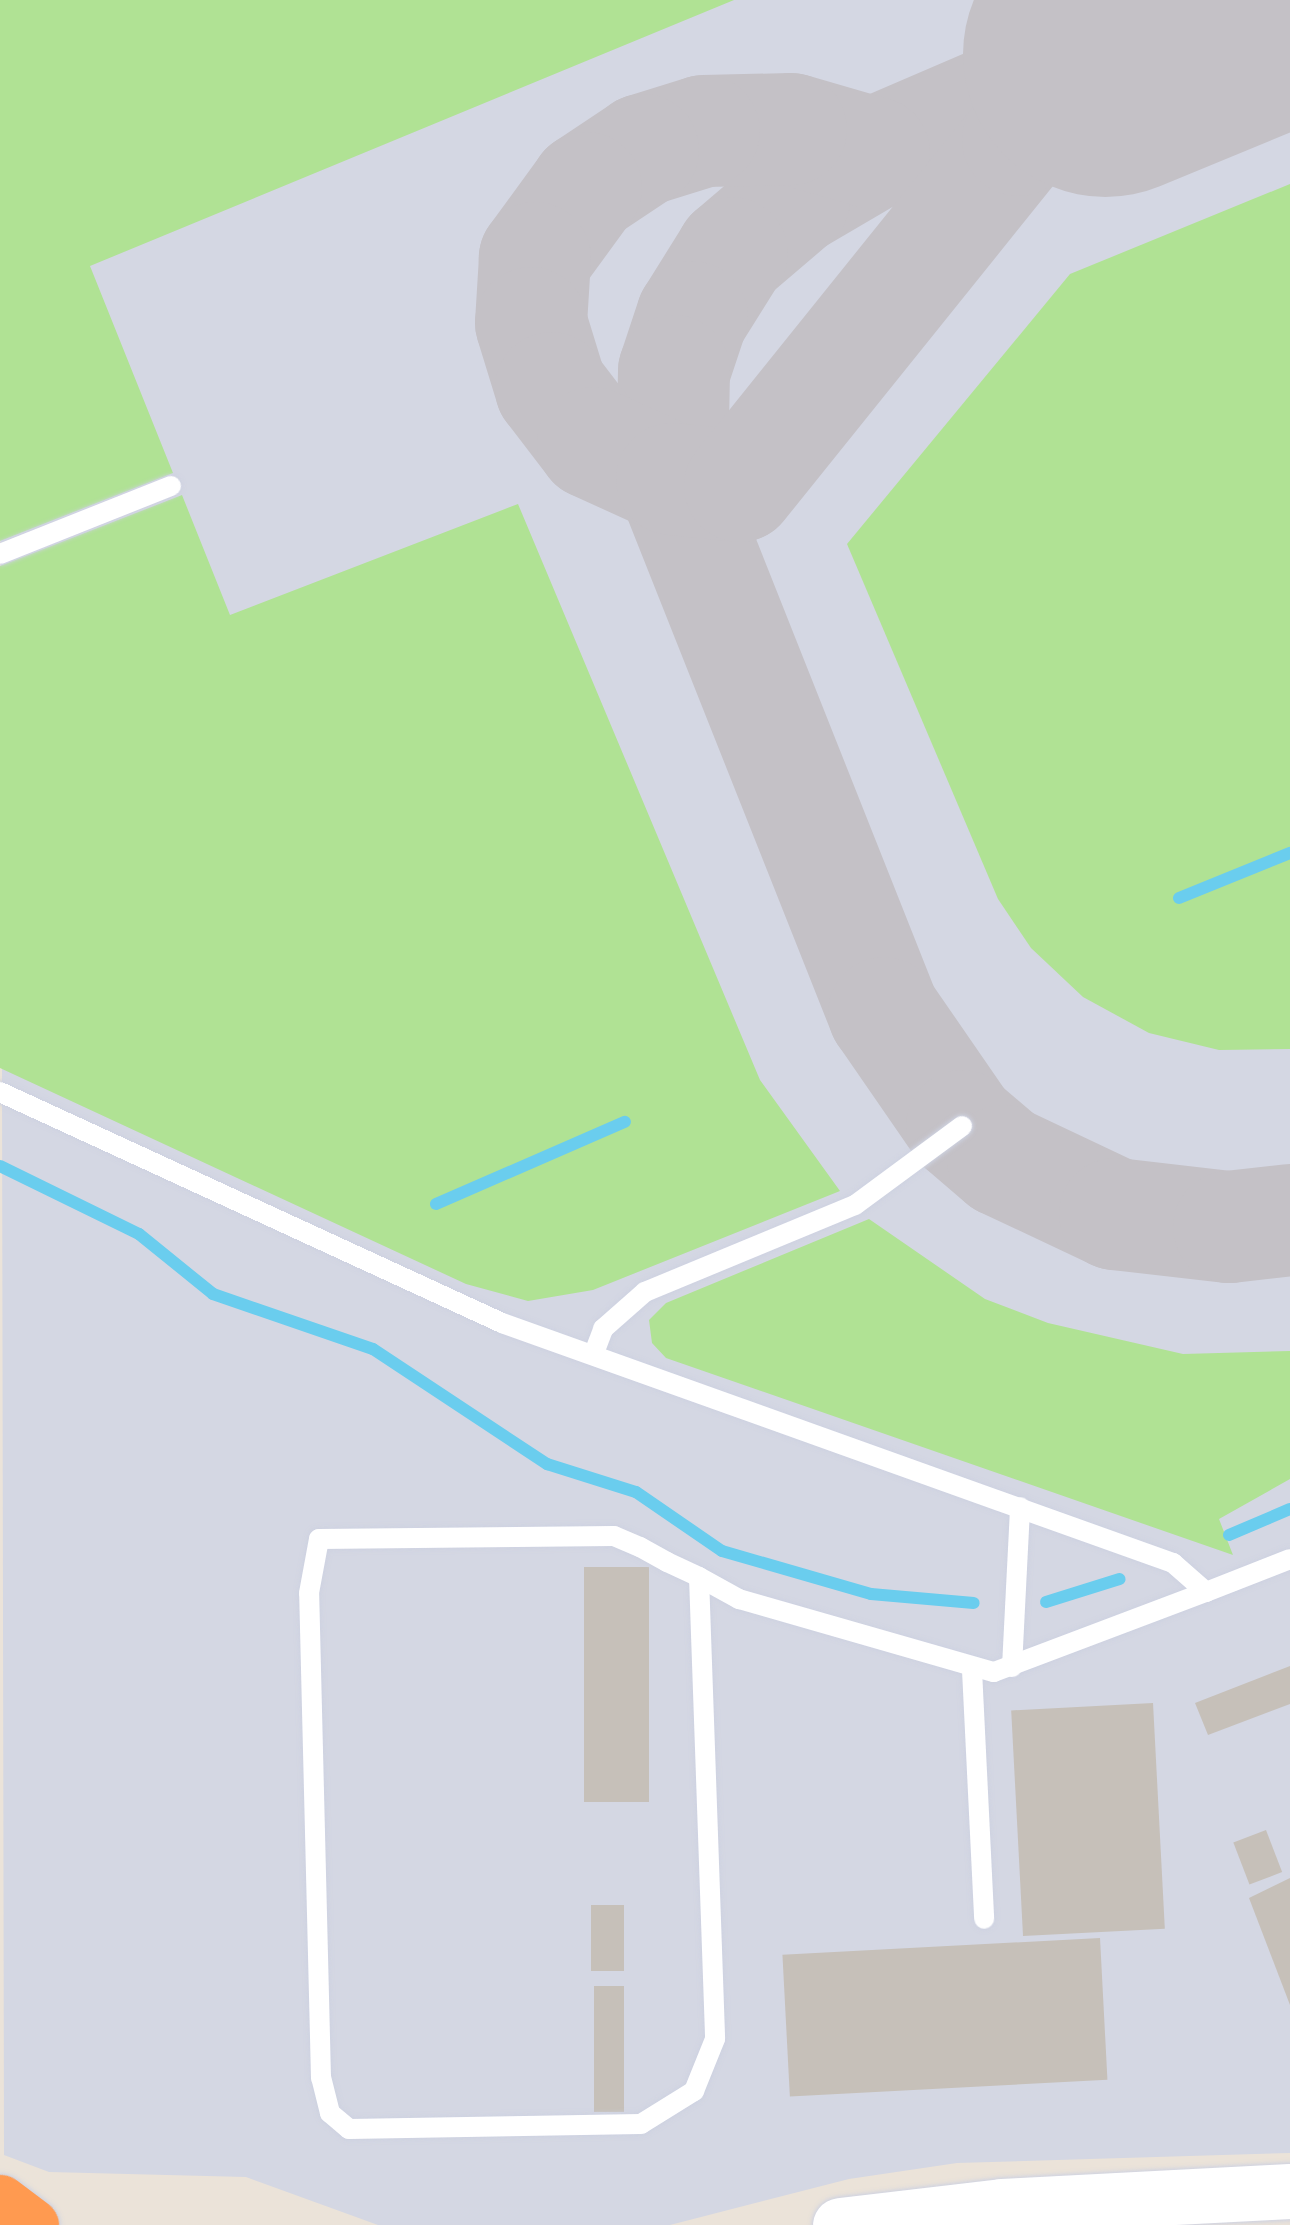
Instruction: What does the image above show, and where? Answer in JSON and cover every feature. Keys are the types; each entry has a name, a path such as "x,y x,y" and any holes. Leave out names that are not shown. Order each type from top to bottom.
{"highway":[{"path":"0,2202 32,2225"}],"main road":[{"path":"840,2225 1002,2206 1290,2192"}],"lane":[{"path":"0,554 172,486"},
{"path":"0,1092 396,1278 1173,1563 1206,1592"},
{"path":"594,1353 603,1329 645,1292 855,1206 962,1126"},
{"path":"1012,1667 1020,1508"},
{"path":"699,1578 715,2039 694,2091 640,2124 349,2129 330,2113 321,2078 308,1594 319,1539 614,1536 699,1578 739,1599 972,1670 1012,1667 1290,1560"},
{"path":"972,1670 984,1919"}],"shaded area":[{"path":"0,0 1290,0 1290,2153 957,2163 849,2179 670,2225 378,2225 246,2177 49,2172 4,2155"}],"green space":[{"path":"0,0 734,0 90,266 173,473 0,541"},
{"path":"1290,184 1290,1049 1219,1050 1149,1033 1083,997 1031,948 998,899 847,544 1070,274"},
{"path":"182,495 230,615 518,504 760,1080 840,1191 593,1290 528,1301 466,1284 0,1068 0,566"},
{"path":"869,1219 985,1299 1048,1323 1183,1354 1290,1351 1290,1479 1219,1519 1233,1555 666,1358 652,1343 649,1320 666,1303"}],"building":[{"path":"584,1567 649,1567 649,1802 584,1802"},
{"path":"1290,1666 1290,1704 1208,1735 1195,1703"},
{"path":"1153,1703 1165,1929 1023,1936 1011,1710"},
{"path":"1266,1830 1282,1872 1249,1885 1233,1843"},
{"path":"1290,1878 1290,2005 1249,1898"},
{"path":"591,1905 624,1905 624,1971 591,1971"},
{"path":"1100,1938 1107,2080 790,2096 782,1955"},
{"path":"594,1986 624,1986 624,2112 594,2112"}],"waterway":[{"path":"1179,898 1290,853"},
{"path":"436,1204 625,1122"},
{"path":"0,1166 139,1234 213,1294 373,1349 547,1464 636,1492 722,1551 871,1594 974,1603"},
{"path":"1229,1535 1290,1509"},
{"path":"1046,1602 1120,1579"}],"taxiway":[{"path":"1105,54 874,153 794,200 732,253 692,317 674,371 672,479 884,1013 962,1126 1003,1161 1115,1214 1229,1227 1290,1220"},
{"path":"874,153 791,129 704,131 643,150 586,188 535,258 531,323 551,388 593,443 672,479 740,486 1018,140 1078,80"}],"runway":[{"path":"1105,54 1236,0"}]}
